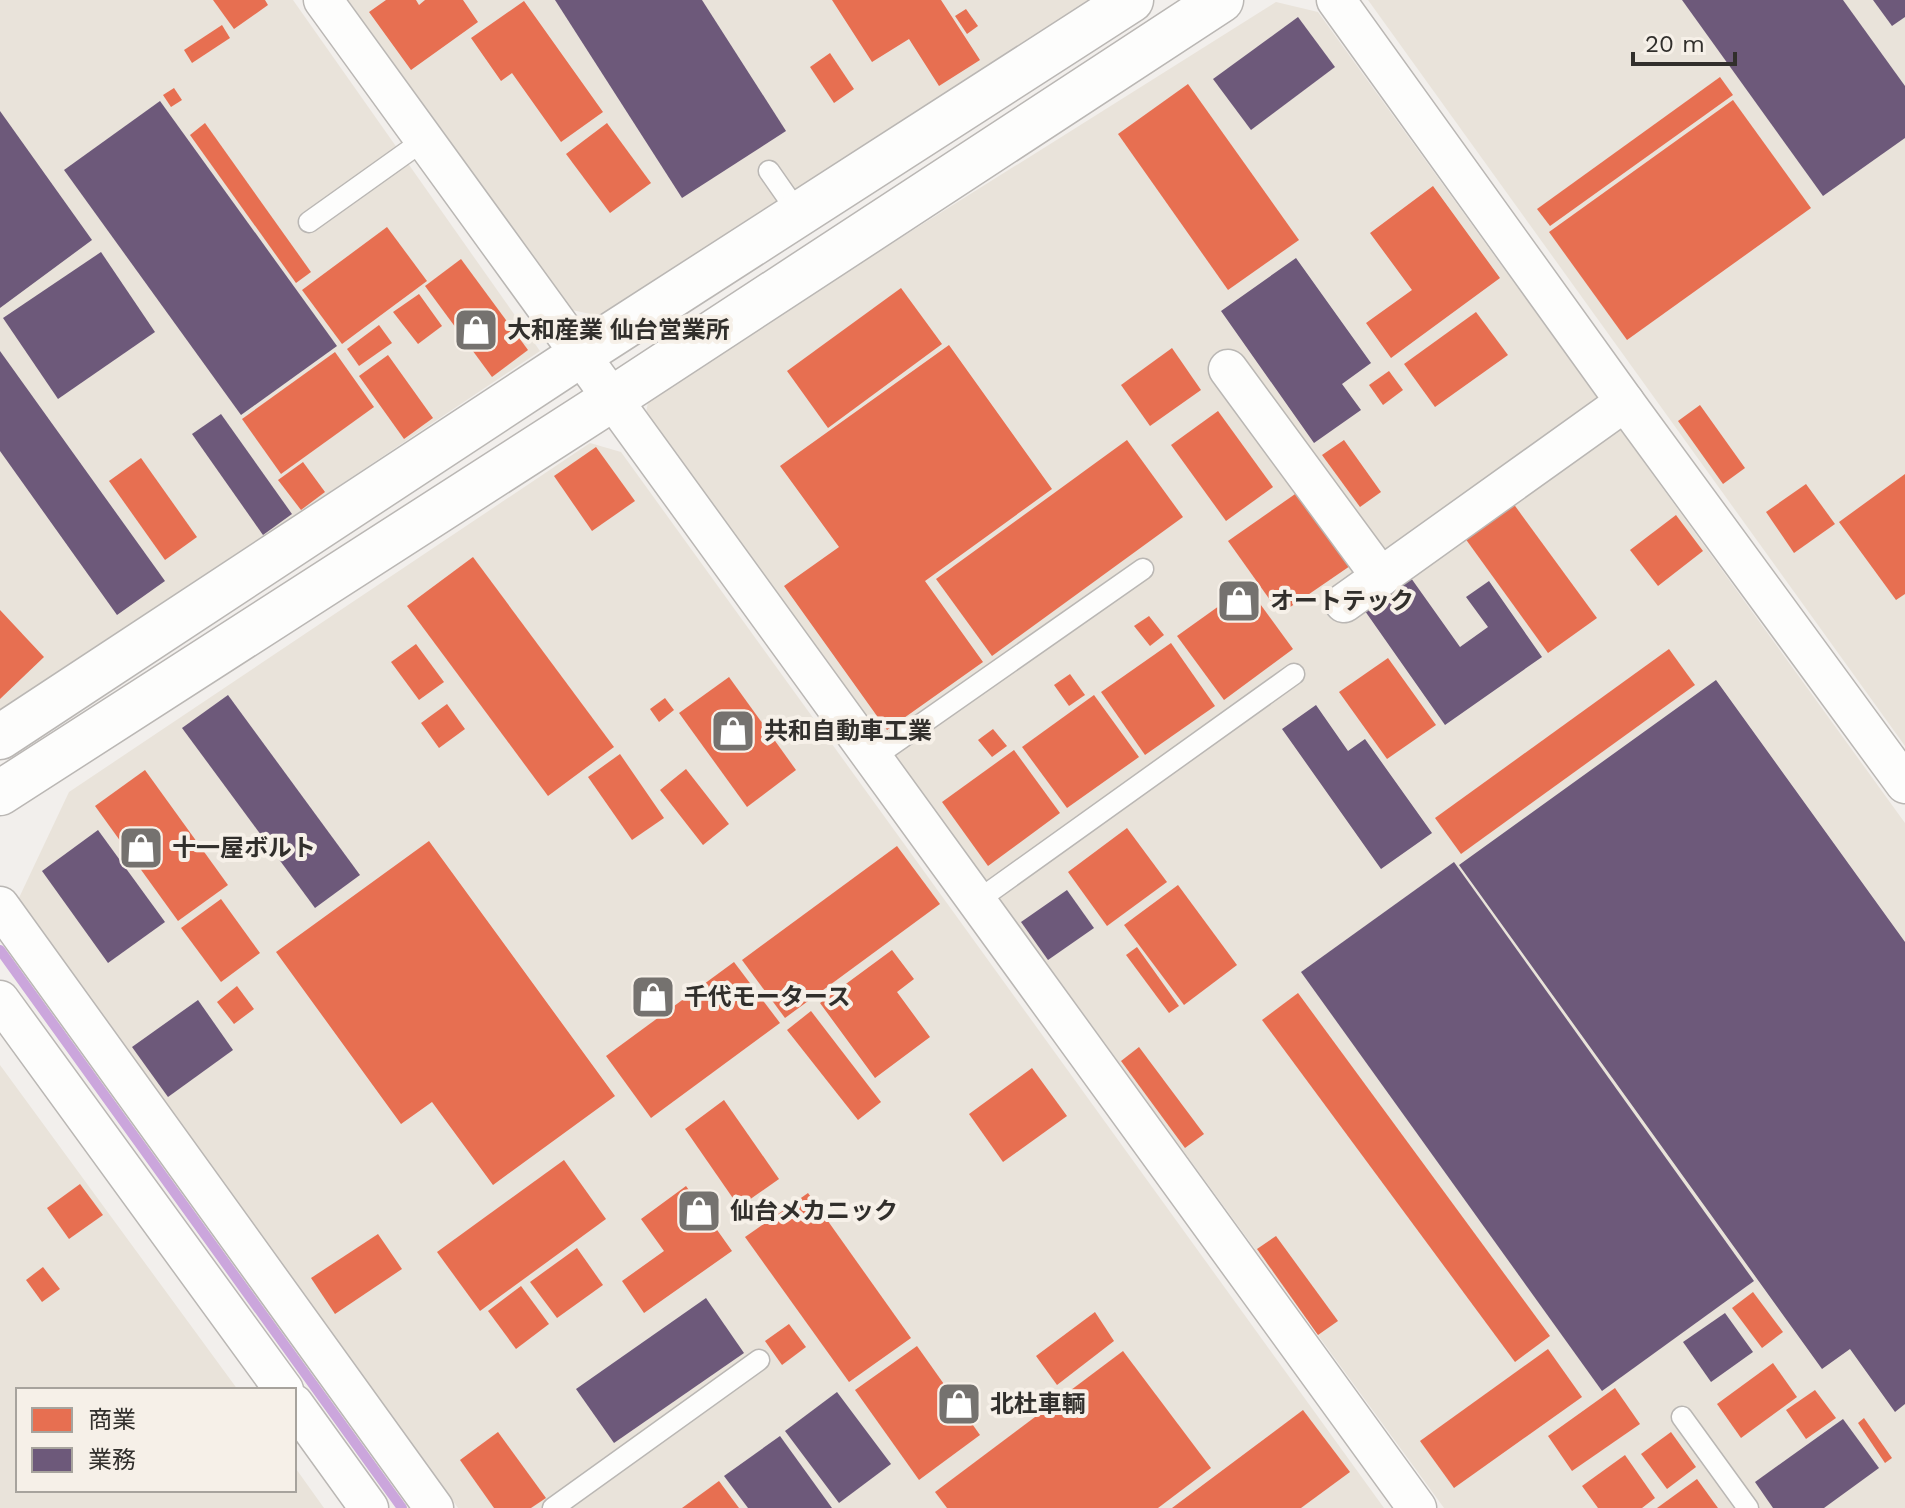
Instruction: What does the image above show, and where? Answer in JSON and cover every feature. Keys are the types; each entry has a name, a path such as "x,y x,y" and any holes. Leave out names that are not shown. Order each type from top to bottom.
{"street":[{"path":"323,0 1417,1508"},
{"path":"0,737 580,355 1131,0"},
{"path":"0,793 612,399 1221,0"},
{"path":"1336,0 1905,784"},
{"path":"1228,369 1381,577"},
{"path":"1344,603 1625,402"},
{"path":"0,906 434,1508"},
{"path":"0,1000 283,1388"},
{"path":"296,1407 369,1508"}],"lane":[{"path":"309,222 424,140"},
{"path":"769,171 799,214"},
{"path":"873,758 1143,569"},
{"path":"977,901 1294,674"},
{"path":"553,1508 759,1360"},
{"path":"1682,1417 1748,1508"}],"shaded area":[{"path":"0,0 293,0 540,351 0,713"},
{"path":"348,0 1099,0 604,317 572,310"},
{"path":"1368,0 1905,0 1905,746"},
{"path":"1276,2 1318,12 1905,823 1905,1508 1444,1508 645,419 649,396"},
{"path":"590,443 621,452 1384,1508 458,1508 17,902 69,792"},
{"path":"0,1065 237,1388 16,1388 16,1492 296,1492 296,1469 324,1508 0,1508"}],"building: 商業":[{"path":"213,0 265,0 268,5 234,29"},
{"path":"386,0 416,0 419,5 425,0 463,0 478,22 411,70 369,12"},
{"path":"832,0 941,0 980,60 939,86 909,39 872,62"},
{"path":"524,1 603,112 561,142 512,73 501,81 471,38"},
{"path":"966,9 978,26 967,34 955,16"},
{"path":"222,25 230,38 192,63 184,50"},
{"path":"830,53 854,89 834,103 810,67"},
{"path":"1720,77 1733,95 1550,226 1537,209"},
{"path":"1188,84 1299,240 1228,290 1118,134"},
{"path":"174,88 182,100 171,107 163,95"},
{"path":"1733,100 1811,208 1627,340 1549,232"},
{"path":"205,123 311,272 296,283 190,135"},
{"path":"607,123 651,183 610,213 566,154"},
{"path":"1433,186 1500,278 1391,358 1366,323 1412,290 1370,233"},
{"path":"387,227 427,281 342,344 302,290"},
{"path":"461,259 528,350 492,377 425,286"},
{"path":"901,288 942,344 828,428 787,371"},
{"path":"419,294 442,326 418,344 393,312"},
{"path":"1476,312 1508,355 1435,407 1404,364"},
{"path":"379,325 392,343 359,366 347,349"},
{"path":"949,345 1052,489 925,581 983,662 887,730 784,586 839,547 780,466"},
{"path":"1172,348 1201,390 1150,426 1121,385"},
{"path":"335,352 374,407 281,474 242,419"},
{"path":"388,355 433,418 404,439 359,376"},
{"path":"1389,371 1403,390 1383,405 1369,385"},
{"path":"1700,405 1745,468 1723,484 1678,421"},
{"path":"1218,411 1273,487 1226,521 1171,445"},
{"path":"1127,440 1183,517 992,656 936,579"},
{"path":"1344,440 1381,492 1360,507 1322,455"},
{"path":"596,447 635,501 592,531 554,476"},
{"path":"141,458 197,537 165,560 109,481"},
{"path":"303,462 325,492 301,510 278,480"},
{"path":"1905,474 1905,594 1896,600 1839,522"},
{"path":"1806,484 1835,524 1794,553 1766,512"},
{"path":"1298,492 1350,566 1280,614 1228,541"},
{"path":"1510,499 1597,618 1548,653 1462,534"},
{"path":"1676,515 1703,551 1658,586 1630,550"},
{"path":"473,557 614,747 548,796 407,606"},
{"path":"1247,586 1293,649 1224,700 1177,636"},
{"path":"0,610 44,657 0,699"},
{"path":"1149,616 1164,635 1150,646 1134,626"},
{"path":"1171,643 1215,706 1145,755 1101,692"},
{"path":"416,644 444,682 419,700 391,662"},
{"path":"1669,649 1695,685 1461,854 1435,818"},
{"path":"1388,658 1436,725 1387,759 1339,692"},
{"path":"1070,674 1085,695 1069,706 1054,685"},
{"path":"729,677 796,770 747,807 679,713"},
{"path":"1094,695 1139,757 1067,808 1022,747"},
{"path":"665,698 674,710 659,722 650,709"},
{"path":"447,704 465,729 439,748 421,723"},
{"path":"993,729 1007,746 992,757 978,740"},
{"path":"1014,750 1060,813 988,866 942,802"},
{"path":"620,754 664,818 632,840 588,777"},
{"path":"686,769 729,824 703,845 660,790"},
{"path":"145,770 228,885 178,921 95,806"},
{"path":"1127,828 1167,882 1107,926 1068,872"},
{"path":"429,841 615,1096 493,1185 432,1102 401,1124 276,952"},
{"path":"897,846 940,904 785,1018 742,960"},
{"path":"1178,885 1237,965 1184,1005 1124,925"},
{"path":"221,899 260,953 221,982 181,928"},
{"path":"1137,947 1179,1006 1169,1013 1126,955"},
{"path":"892,950 914,979 897,992 930,1037 875,1078 820,1003"},
{"path":"734,962 780,1023 651,1118 606,1056"},
{"path":"237,986 254,1009 234,1024 217,1002"},
{"path":"1298,993 1550,1336 1515,1362 1262,1020"},
{"path":"811,1011 881,1102 858,1120 787,1030"},
{"path":"1139,1047 1204,1134 1185,1148 1121,1061"},
{"path":"1032,1068 1067,1116 1003,1162 969,1114"},
{"path":"724,1100 779,1179 739,1207 685,1129"},
{"path":"564,1160 606,1219 480,1311 437,1252"},
{"path":"80,1184 103,1215 69,1239 47,1208"},
{"path":"686,1186 732,1251 644,1313 622,1281 664,1251 641,1219"},
{"path":"808,1193 911,1338 849,1382 745,1237"},
{"path":"378,1234 402,1269 335,1314 311,1278"},
{"path":"1276,1236 1338,1321 1318,1335 1257,1249"},
{"path":"577,1248 603,1285 557,1318 530,1282"},
{"path":"43,1267 60,1289 42,1302 26,1280"},
{"path":"521,1286 549,1324 516,1349 488,1311"},
{"path":"1753,1292 1783,1332 1762,1348 1732,1308"},
{"path":"1095,1312 1114,1341 1057,1385 1036,1356"},
{"path":"789,1324 806,1347 782,1365 765,1341"},
{"path":"917,1346 980,1435 919,1480 855,1390"},
{"path":"1548,1349 1582,1397 1454,1488 1420,1441"},
{"path":"1123,1351 1211,1468 1158,1508 947,1508 935,1492"},
{"path":"1773,1363 1797,1397 1741,1438 1717,1404"},
{"path":"1615,1388 1640,1424 1572,1471 1548,1436"},
{"path":"1815,1390 1836,1418 1806,1439 1786,1410"},
{"path":"1303,1410 1350,1472 1301,1508 1172,1508"},
{"path":"1864,1418 1892,1458 1885,1463 1858,1423"},
{"path":"498,1432 546,1498 531,1508 494,1508 460,1460"},
{"path":"1671,1432 1696,1467 1667,1489 1641,1454"},
{"path":"1625,1455 1655,1498 1642,1508 1598,1508 1582,1486"},
{"path":"1697,1479 1718,1508 1657,1508"},
{"path":"719,1481 739,1508 682,1508"}],"building: 業務":[{"path":"555,0 702,0 786,131 682,198"},
{"path":"1682,0 1843,0 1905,86 1905,138 1823,196"},
{"path":"1873,0 1905,0 1905,17 1892,26"},
{"path":"1298,17 1335,67 1251,130 1213,79"},
{"path":"160,101 337,346 241,415 64,170"},
{"path":"0,111 92,240 0,308"},
{"path":"101,252 155,332 58,399 3,318"},
{"path":"1296,258 1371,363 1342,384 1361,410 1314,443 1221,311"},
{"path":"0,351 165,581 117,615 0,451"},
{"path":"221,414 292,514 263,535 192,434"},
{"path":"1411,578 1460,647 1488,627 1466,597 1489,581 1542,657 1445,725 1365,611"},
{"path":"1716,680 1905,942 1905,1404 1895,1412 1850,1349 1822,1369 1459,865"},
{"path":"228,695 360,875 315,908 182,728"},
{"path":"1316,705 1348,751 1365,739 1432,833 1381,869 1282,729"},
{"path":"98,830 165,922 108,963 42,871"},
{"path":"1454,862 1754,1281 1602,1391 1301,972"},
{"path":"1067,890 1094,928 1048,960 1021,922"},
{"path":"198,1000 233,1050 168,1097 132,1047"},
{"path":"706,1298 744,1353 614,1443 576,1389"},
{"path":"1725,1313 1753,1352 1711,1382 1683,1342"},
{"path":"837,1392 891,1464 839,1503 785,1431"},
{"path":"1843,1419 1879,1468 1824,1508 1773,1508 1755,1482"},
{"path":"780,1436 832,1508 748,1508 724,1476"}],"waterway":[{"path":"0,950 402,1508"}],"place":[{"name":"大和産業 仙台営業所","path":"476,330"},
{"name":"オートテック","path":"1239,601"},
{"name":"共和自動車工業","path":"733,731"},
{"name":"十一屋ボルト","path":"141,848"},
{"name":"千代モータース","path":"653,997"},
{"name":"仙台メカニック","path":"699,1211"},
{"name":"北杜車輌","path":"959,1404"}]}
